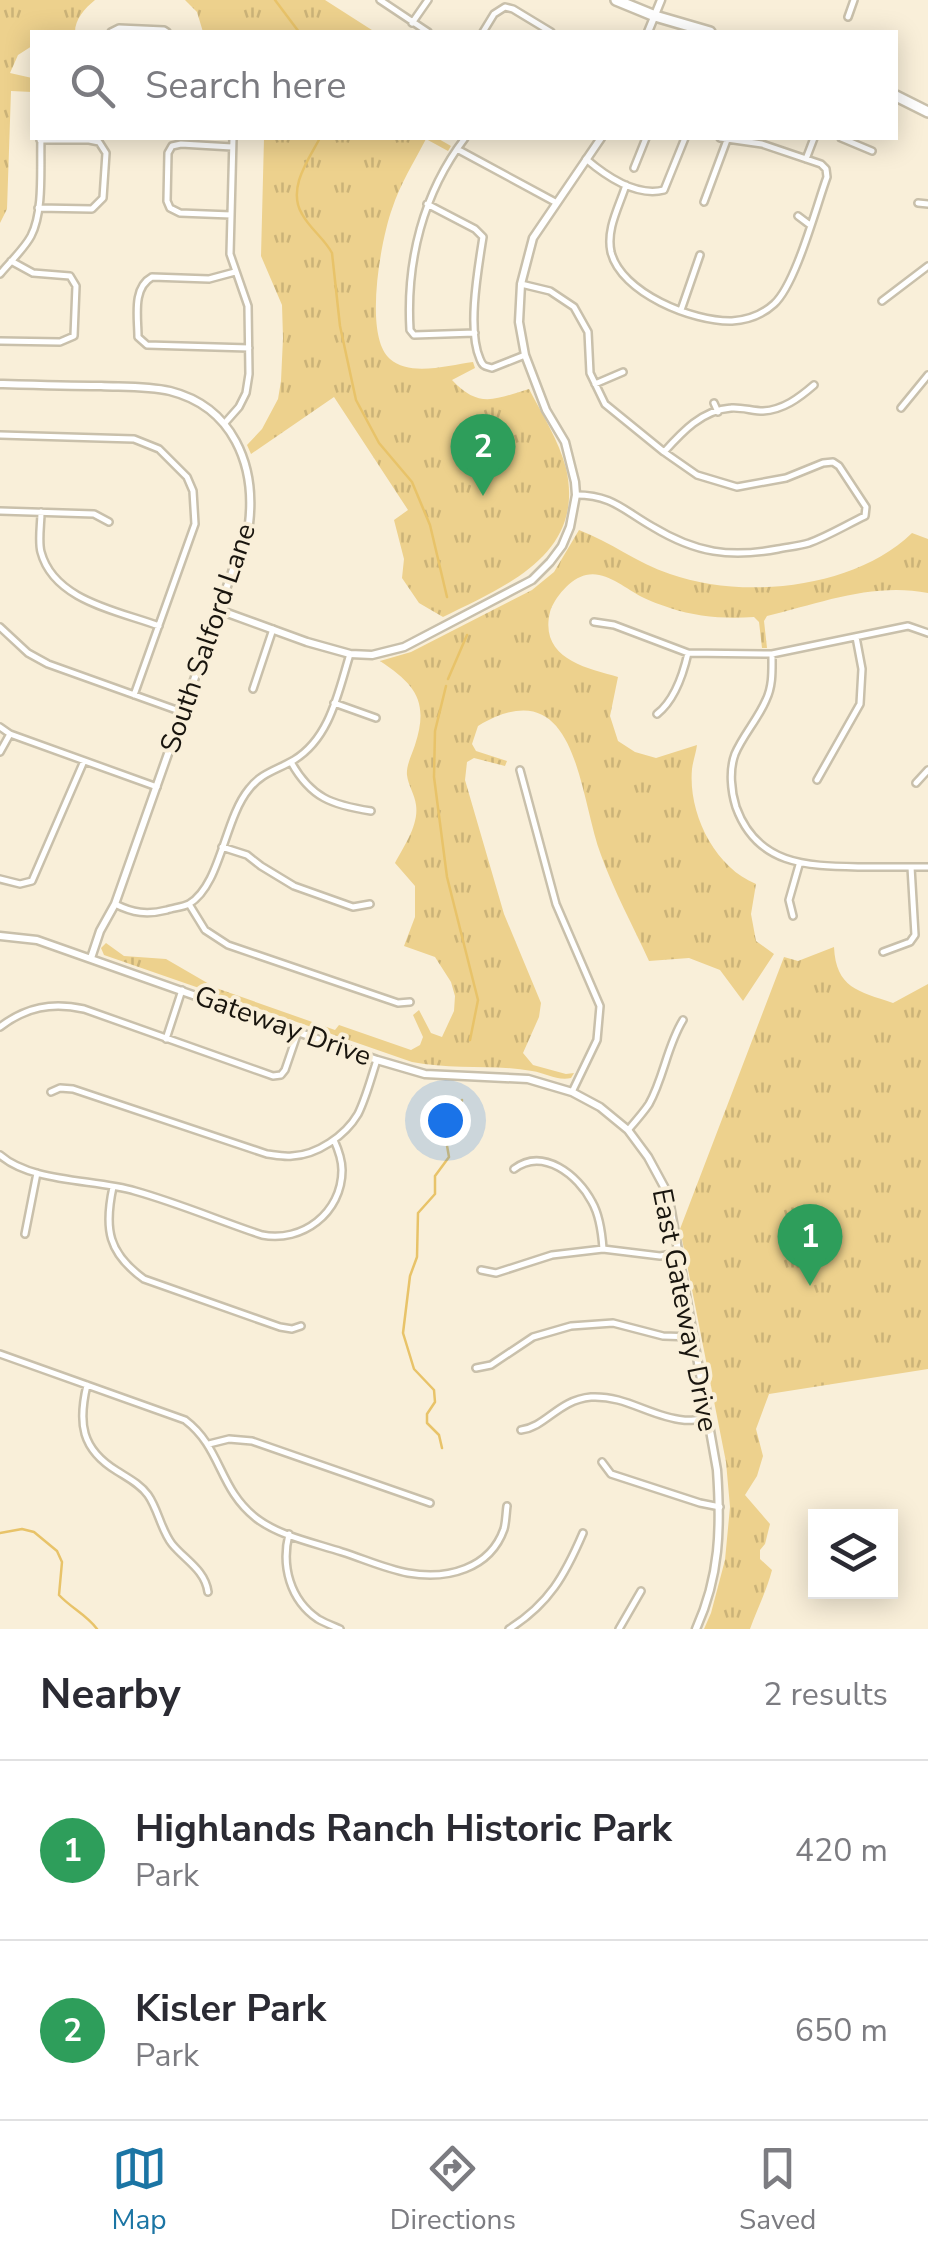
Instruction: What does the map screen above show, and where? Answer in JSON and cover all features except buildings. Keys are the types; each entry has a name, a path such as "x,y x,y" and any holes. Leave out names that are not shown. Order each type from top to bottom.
{"main road":[{"path":"616,0 703,30"},
{"path":"898,97 928,112"}],"street":[{"path":"380,0 424,30"},
{"path":"412,23 428,0"},
{"path":"649,30 661,0"},
{"path":"848,17 854,0"},
{"path":"484,30 494,14 505,7 549,30"},
{"path":"115,30 164,30"},
{"path":"0,274 31,237 38,208 40,140"},
{"path":"38,208 92,209 103,198 106,154 99,142 89,140"},
{"path":"224,424 246,393 249,374 248,306 230,254 232,140"},
{"path":"463,140 426,204 411,263 408,298 410,330 414,335 475,333"},
{"path":"220,610 307,642 350,654 372,655 404,647 532,580 562,546 576,495 566,442 546,410 525,354 519,322 521,284 532,238 600,140"},
{"path":"634,168 645,140"},
{"path":"586,159 626,186 651,194 664,190 684,140"},
{"path":"704,202 722,140"},
{"path":"626,186 610,228 610,244 617,266 629,284 652,298 714,320 756,316 772,306 790,280 826,169 762,144 736,140"},
{"path":"806,159 813,140"},
{"path":"845,140 872,152"},
{"path":"231,215 180,213 170,208 167,201 168,153 172,146 232,147"},
{"path":"456,149 555,202"},
{"path":"918,203 928,204"},
{"path":"426,204 476,229 483,238 475,286 475,333 480,362 492,368 525,354"},
{"path":"798,216 810,225"},
{"path":"602,246 610,244"},
{"path":"681,310 700,255"},
{"path":"0,341 60,342 74,336 76,286 70,276 32,273 12,261"},
{"path":"882,301 928,266"},
{"path":"235,272 209,279 144,280 139,290 138,337 147,345 249,348"},
{"path":"521,284 550,291 574,307 588,332 590,373 605,404 698,475 737,487 786,478 833,462 866,507 865,516 807,544 750,554 721,554 656,530 611,500 576,495"},
{"path":"595,384 623,372"},
{"path":"901,408 928,375"},
{"name":"South Salford Lane","path":"0,384 160,390 187,397 224,424 247,464 252,503 249,524 115,904 91,958"},
{"path":"664,452 685,428 705,416 730,408 778,408 814,385"},
{"path":"714,402 718,412"},
{"path":"0,435 134,439 160,448 186,476 193,491 195,524 134,695"},
{"path":"0,511 94,514 109,522"},
{"path":"41,512 40,552 60,583 81,598 159,626"},
{"path":"594,622 614,625 688,653 772,654 908,626 928,633"},
{"path":"0,627 28,653 48,664 182,712"},
{"path":"253,689 274,629"},
{"path":"818,780 860,704 862,670 856,637"},
{"path":"657,714 668,706 685,670 688,653"},
{"path":"115,904 132,912 155,913 189,904 208,884 236,807 250,786 266,772 291,762 320,737 350,654"},
{"path":"772,654 766,700 735,754 732,770 734,801 754,838 782,858 799,864 928,867"},
{"path":"334,703 376,718"},
{"path":"0,727 157,787"},
{"path":"0,752 10,734"},
{"path":"0,879 20,884 32,881 84,761"},
{"path":"291,762 302,782 320,797 371,812"},
{"path":"520,770 556,904 600,1006 596,1040 572,1092"},
{"path":"916,783 928,770"},
{"path":"222,847 247,854 294,886 353,907 370,904"},
{"path":"794,916 789,900 799,864"},
{"path":"883,952 910,942 915,935 911,867"},
{"path":"189,904 205,930 228,945 398,1004 410,1002"},
{"name":"Gateway Drive","path":"0,936 37,940 425,1074 528,1078 572,1092"},
{"path":"166,1038 182,990"},
{"path":"0,1027 16,1014 32,1008 62,1004 273,1076 285,1070 298,1032"},
{"path":"628,1130 648,1104 683,1020"},
{"path":"50,1092 72,1088 268,1154 290,1156 308,1153 334,1140 358,1114 377,1060"},
{"name":"East Gateway Drive","path":"572,1092 600,1107 628,1130 668,1194 717,1470 720,1507"},
{"path":"0,1155 9,1163 38,1173 133,1190 276,1238 315,1226 329,1209 338,1192 342,1170 334,1140"},
{"path":"514,1169 524,1161 542,1161 574,1178 593,1203 604,1249"},
{"path":"25,1234 38,1173"},
{"path":"113,1187 107,1216 110,1238 130,1270 144,1279 280,1328 302,1326"},
{"path":"480,1270 496,1273 552,1255 604,1249 660,1256 678,1253"},
{"path":"476,1368 491,1365 533,1337 571,1326 612,1324 663,1336 694,1337"},
{"path":"0,1354 173,1414 194,1427 209,1444 236,1500 260,1521 408,1573 444,1576 473,1566 490,1553 504,1528 507,1506"},
{"path":"86,1384 82,1422 92,1450 148,1496 170,1541 206,1578 208,1592"},
{"path":"521,1430 531,1429 559,1407 595,1397 624,1400 682,1420 706,1419"},
{"path":"209,1444 228,1439 252,1440 430,1503"},
{"path":"602,1462 611,1474 720,1507 718,1560 696,1629"},
{"path":"510,1629 548,1598 568,1568 583,1533"},
{"path":"289,1534 285,1550 293,1595 318,1619 340,1629"},
{"path":"619,1629 641,1592"}],"green space":[{"path":"0,0 95,0 81,14 75,30 30,30 30,47 18,55 10,73 30,78 30,92 11,91 7,209 0,223"},
{"path":"185,0 325,0 372,30 202,30 197,12"},
{"path":"264,140 425,140 403,182 383,242 377,330 382,347 398,364 430,368 473,362 475,368 452,380 471,395 488,399 529,389 563,458 569,498 564,524 535,564 491,593 443,617 419,603 402,578 404,559 394,520 408,510 334,397 251,454 247,445 262,429 278,399 281,381 282,305 261,256"},
{"path":"428,140 440,140 451,146 448,151"},
{"path":"579,530 670,574 699,582 763,587 797,584 860,567 912,533 928,539 928,593 867,592 767,616 767,648 762,648 759,622 754,617 711,617 680,611 600,575 575,580 552,607 548,628 558,650 579,665 618,677 610,716 618,741 635,752 656,758 697,745 692,786 699,820 716,852 741,876 756,884 751,914 756,941 774,954 743,1001 720,970 689,958 649,961 601,855 568,745 555,724 536,712 511,712 478,726 472,744 476,751 507,761 505,766 474,758 467,762 465,780 504,914 541,1003 523,1053 533,1065 574,1073 571,1078 517,1069 412,1062 104,955 101,948 106,943 124,956 166,959 216,988 335,1030 339,1025 411,1050 420,1045 423,1037 413,1015 419,1010 431,1033 442,1037 454,1011 455,996 435,957 404,946 415,917 415,886 395,863 415,820 415,801 407,771 419,730 420,706 403,678 380,661 411,652 532,590 554,572"},
{"path":"834,947 844,980 869,995 893,1003 928,984 928,1369 769,1394 756,1429 763,1456 745,1495 770,1524 760,1559 772,1570 750,1629 704,1629 725,1560 730,1507 726,1462 680,1229 784,957 798,961"}],"waterway":[{"path":"275,0 298,30"},
{"path":"319,140 301,175 298,204 332,253 340,326 356,400 379,443 412,482 430,525 447,597"},
{"path":"448,679 467,635"},
{"path":"446,686 435,731 434,777 447,877 478,1000 470,1040"},
{"path":"442,1448 439,1435 427,1423 427,1414 435,1402 434,1390 414,1369 403,1333 410,1276 417,1257 418,1213 435,1194 435,1176 449,1157 446,1140 460,1114 462,1100"},
{"path":"0,1533 22,1529 34,1532 57,1551 62,1562 59,1595 97,1629"}],"place":[{"name":"Kisler Park","path":"483,496"},
{"name":"Highlands Ranch Historic Park","path":"810,1286"}]}
